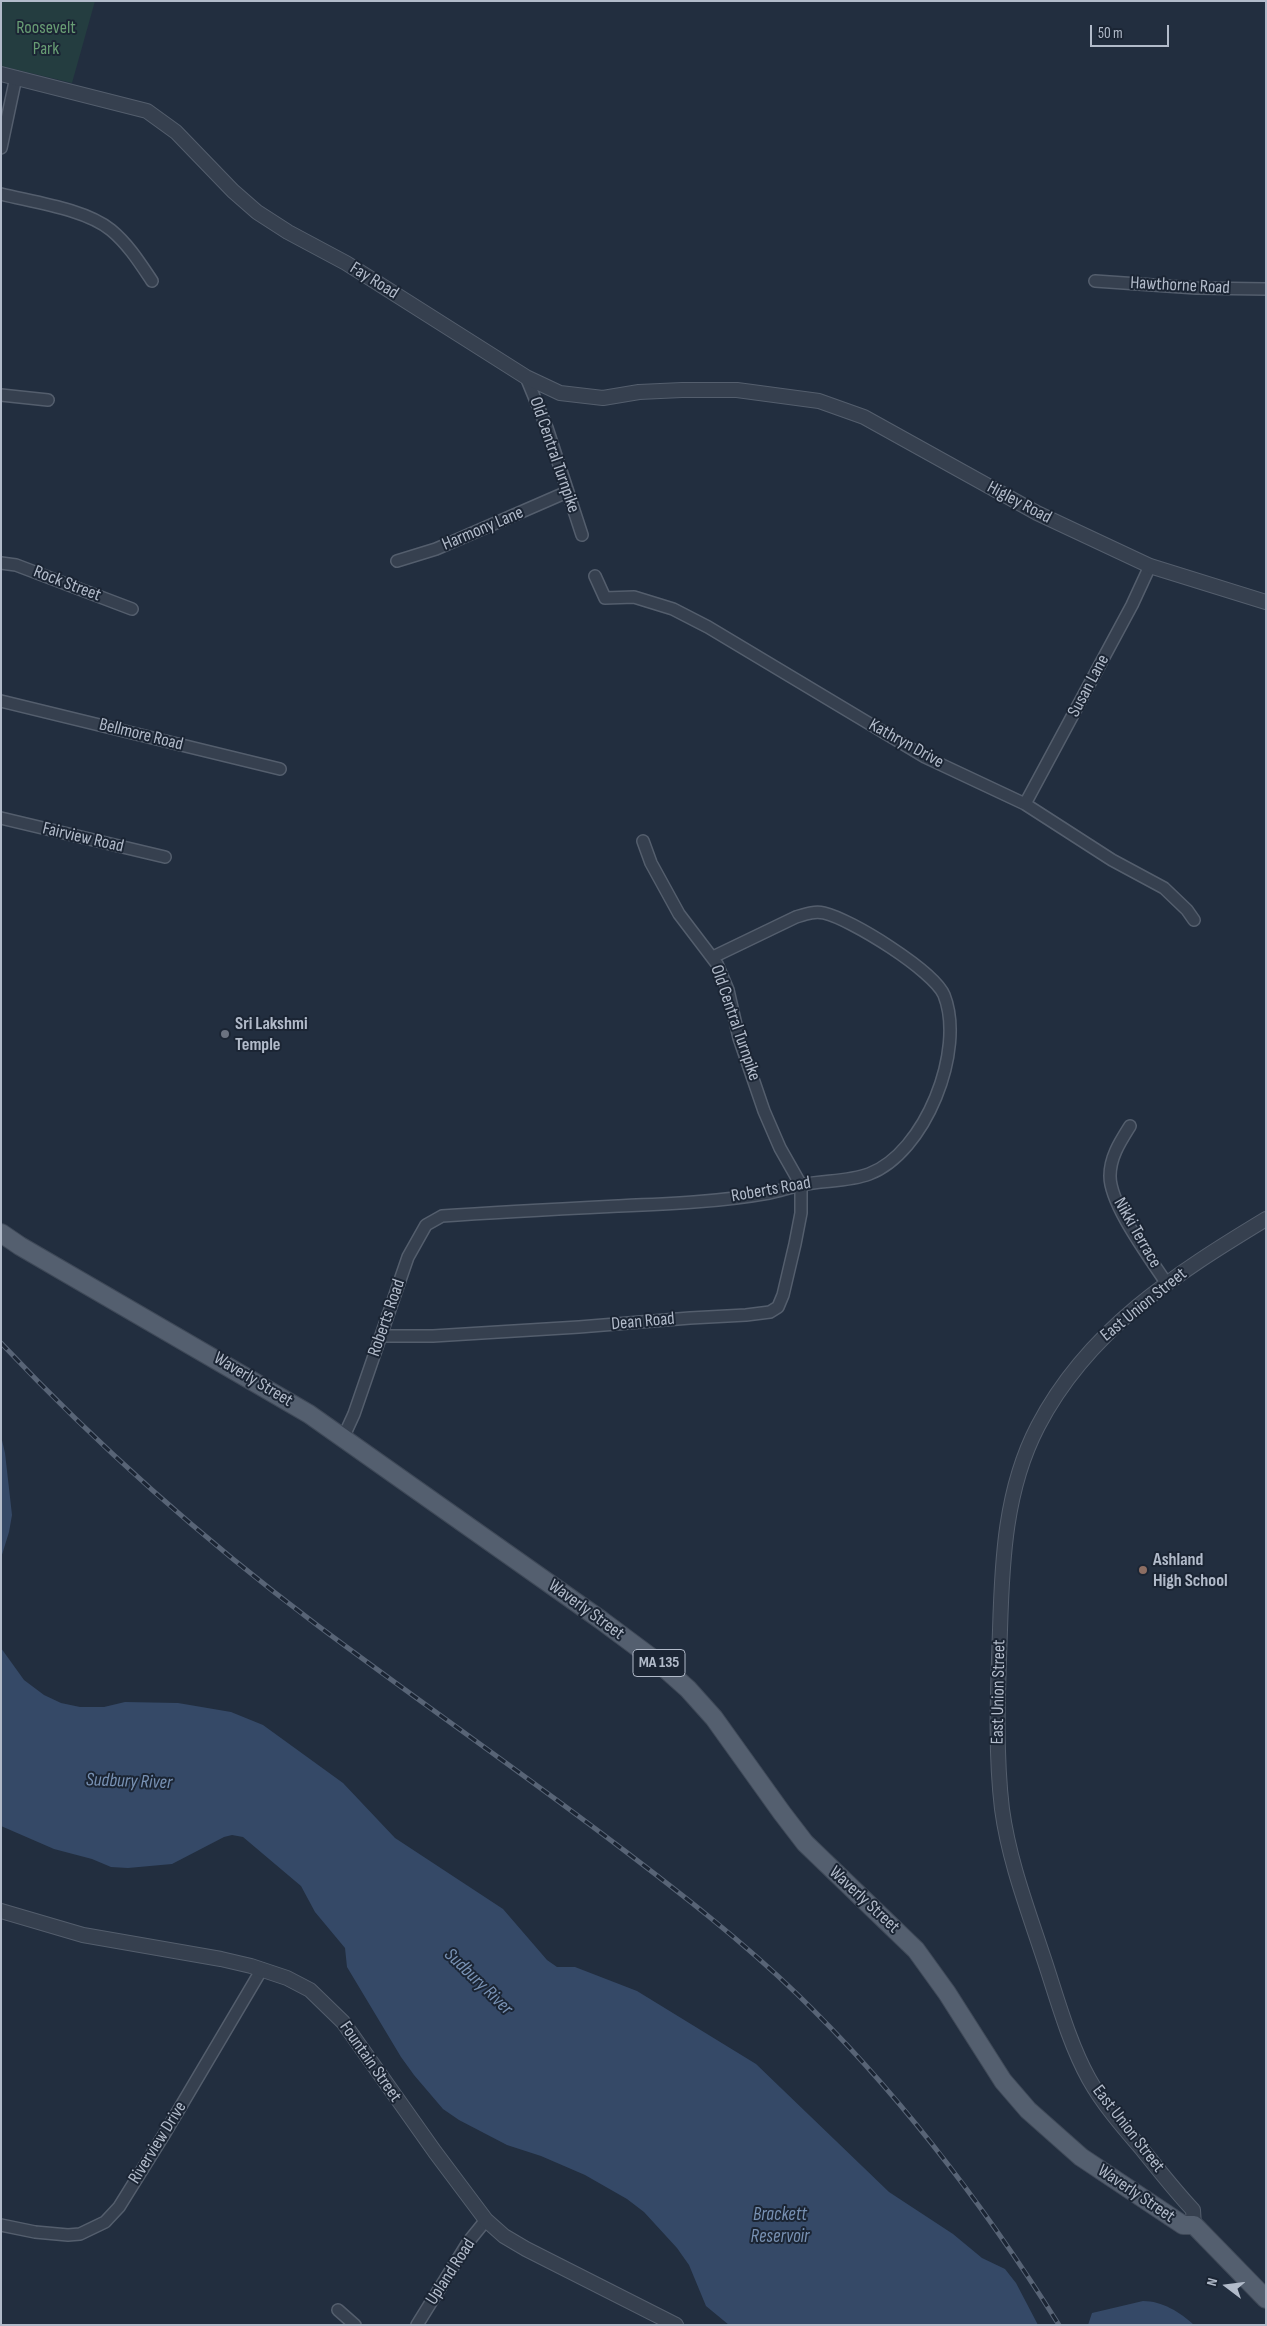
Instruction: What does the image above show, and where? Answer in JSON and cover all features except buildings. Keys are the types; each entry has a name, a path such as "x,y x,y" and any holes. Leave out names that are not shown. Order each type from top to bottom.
{"main road":[{"name":"Waverly Street","path":"1,1233 28,1251 274,1392 343,1438 635,1644 688,1689 714,1718 805,1843 884,1917 931,1969 1003,2081 1028,2110 1062,2142 1101,2170 1183,2225 1194,2225"},
{"name":"MA 135","path":"1194,2225 1266,2299"}],"street":[{"name":"Fay Road","path":"1,74 147,111 176,132 233,191 257,212 288,232 346,263 526,377 560,393 603,398 639,392 682,390 737,390 778,394"},
{"path":"1,148 16,77"},
{"path":"1,194 79,214 99,222 123,242 152,281"},
{"name":"Hawthorne Road","path":"1095,282 1196,288 1266,289"},
{"name":"Old Central Turnpike","path":"526,377 547,428 582,534"},
{"name":"Higley Road","path":"778,394 819,400 864,417 1037,513 1150,566 1266,602"},
{"path":"1,395 48,400"},
{"name":"Harmony Lane","path":"397,562 436,549 568,492"},
{"name":"Rock Street","path":"1,563 16,565 132,609"},
{"name":"Susan Lane","path":"1025,804 1132,605 1150,566"},
{"name":"Kathryn Drive","path":"595,576 605,598 634,597 673,609 708,627 925,757 1025,804 1112,860 1164,888 1188,910 1194,920"},
{"name":"Bellmore Road","path":"1,701 280,769"},
{"name":"Fairview Road","path":"1,818 165,858"},
{"name":"Old Central Turnpike","path":"643,841 651,863 680,914 712,957 728,990 739,1038 764,1111 780,1148 801,1185"},
{"name":"Roberts Road","path":"343,1438 354,1414 408,1257 426,1225 442,1216 688,1203 770,1193 801,1185 869,1174 894,1160 914,1135 942,1082 950,1048 951,1017 943,993 930,976 902,955 863,931 824,913 811,913 796,917 712,957"},
{"name":"Nikki Terrace","path":"1130,1126 1116,1148 1112,1162 1112,1188 1118,1205 1167,1284"},
{"name":"Dean Road","path":"381,1336 433,1336 579,1328 770,1312 778,1307 783,1295 801,1213 801,1185"},
{"name":"East Union Street","path":"1194,2225 1194,2210 1108,2110 1087,2076 1070,2033 1025,1901 1008,1841 999,1781 997,1737 1000,1604 1004,1548 1012,1499 1025,1456 1037,1427 1075,1367 1112,1327 1167,1284 1266,1219"},
{"name":"Fountain Street","path":"1,1911 84,1935 221,1959 262,1969 287,1978 310,1990 343,2022 434,2152 486,2220 504,2236 526,2249 676,2325"},
{"name":"Riverview Drive","path":"1,2225 36,2232 68,2235 80,2234 105,2222 119,2206 165,2133 262,1969"},
{"name":"Upland Road","path":"417,2325 469,2241 486,2220"},
{"path":"338,2310 355,2325"}],"green space":[{"name":"Roosevelt Park","path":"1,1 95,1 72,83 1,66"}],"water":[{"path":"1,1436 5,1453 12,1515 1,1558"},
{"name":"Brackett Reservoir","path":"1,1648 24,1680 44,1695 61,1703 80,1707 104,1707 125,1702 178,1703 231,1712 263,1725 343,1783 395,1838 503,1909 547,1960 557,1967 575,1967 637,1991 756,2064 889,2192 953,2234 982,2258 1005,2269 1016,2283 1038,2325 729,2325 706,2306 689,2265 677,2248 644,2212 627,2199 585,2175 541,2156 507,2145 459,2120 443,2109 401,2057 347,1967 345,1948 315,1912 301,1886 243,1837 232,1835 224,1837 172,1864 128,1868 111,1867 92,1859 54,1849 1,1826"},
{"path":"1150,2301 1170,2308 1194,2325 1088,2325 1092,2313"}],"railway":[{"path":"1,1343 75,1419 153,1491 234,1560 317,1625 640,1863 709,1917 776,1974 834,2032 905,2111 1001,2237 1059,2325"}],"place":[{"name":"Sri Lakshmi Temple","path":"225,1034"},
{"name":"Ashland High School","path":"1143,1570"}],"water label":[{"name":"Sudbury River","path":"129,1782"},
{"name":"Sudbury River","path":"478,1982"}]}
